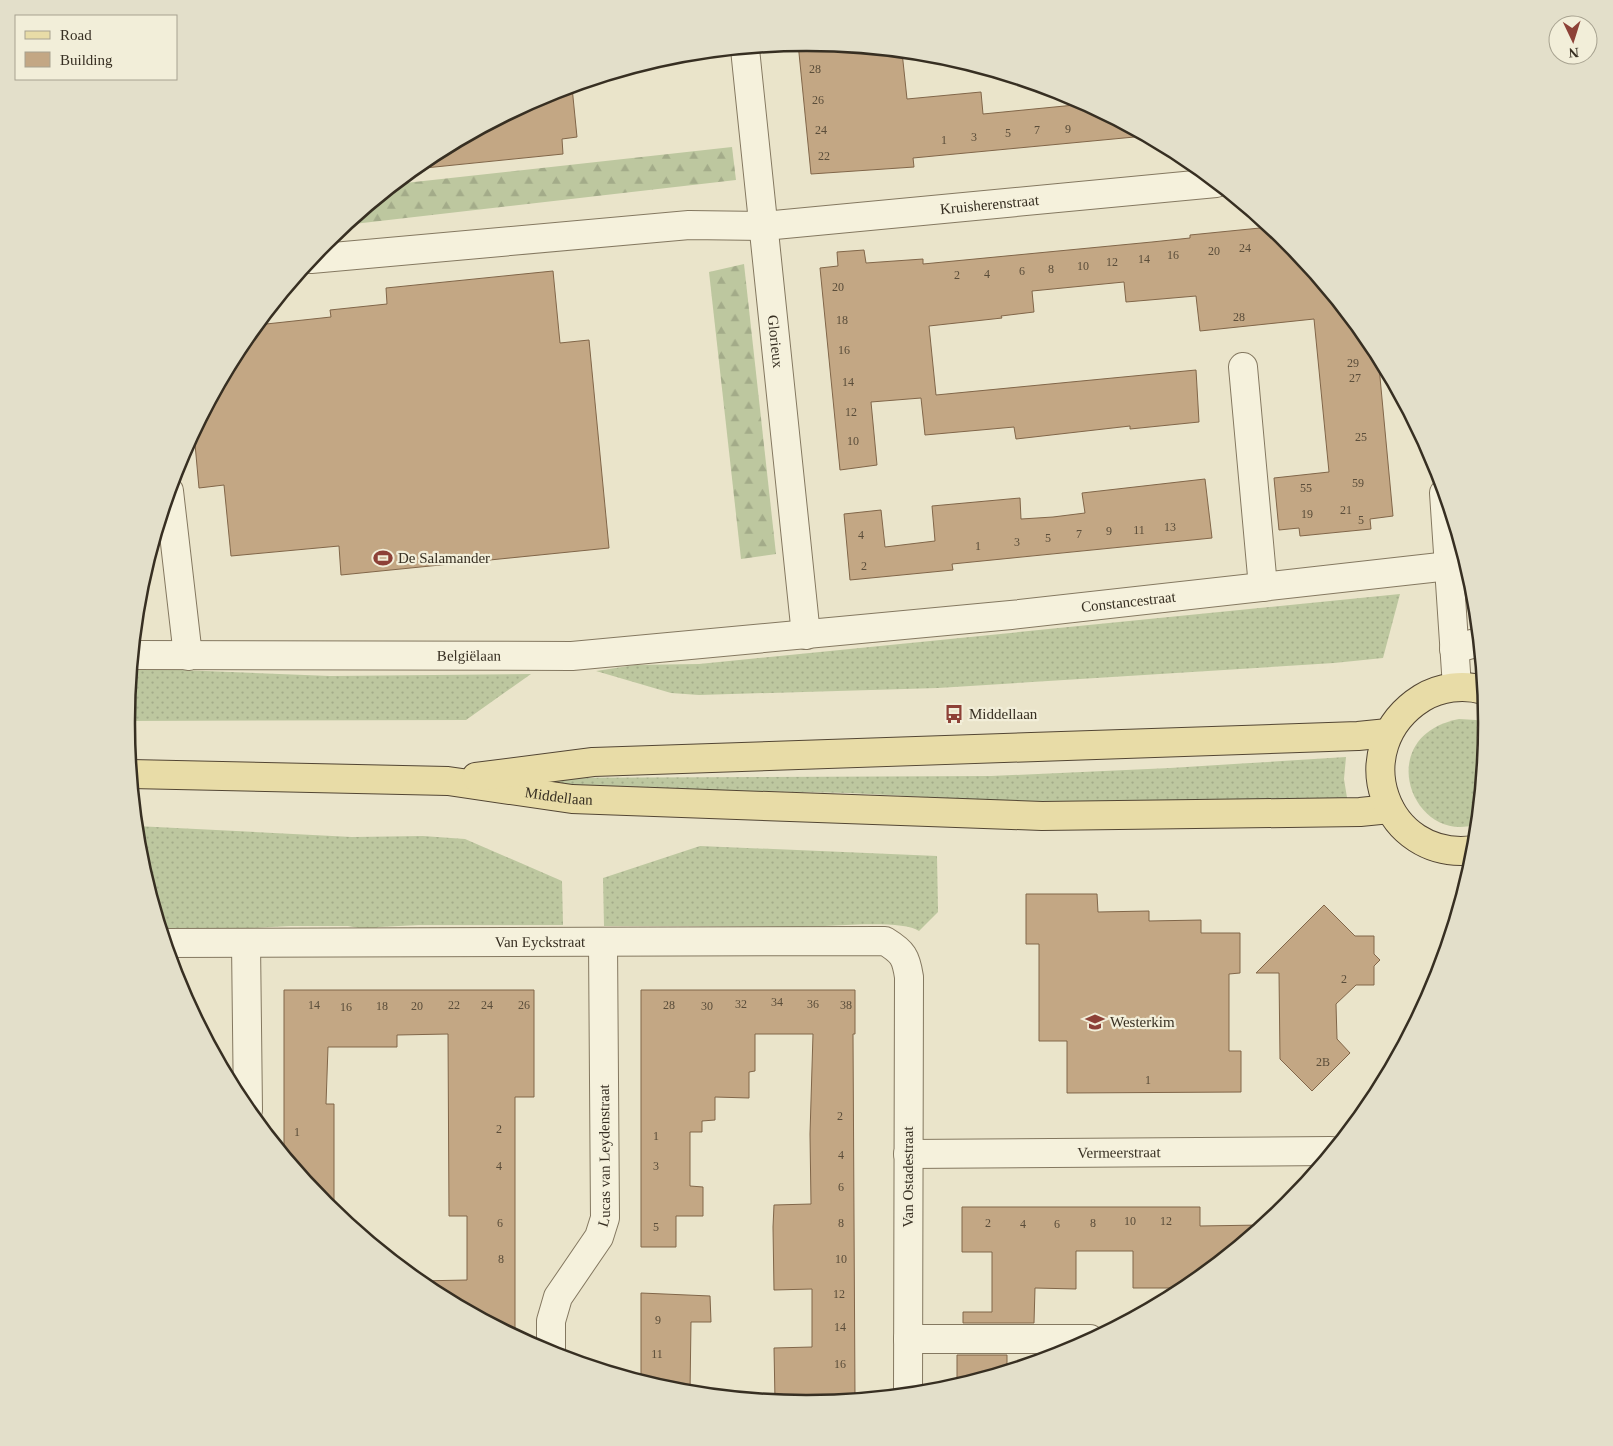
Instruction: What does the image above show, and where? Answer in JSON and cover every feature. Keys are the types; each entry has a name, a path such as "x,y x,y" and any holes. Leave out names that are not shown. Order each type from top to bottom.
{"main road":[{"path":"1465,852 1433,846 1418,839 1405,829 1390,809 1382,791 1379,768 1382,749 1388,733 1398,717 1409,706 1428,694 1471,689"},
{"name":"Middellaan","path":"448,781 593,762 1348,737 1388,733"},
{"name":"Middellaan","path":"137,774 448,781 572,799 1042,816 1360,812 1390,809"}],"street":[{"name":"Glorieux","path":"746,55 806,635"},
{"name":"Kruisherenstraat","path":"321,259 689,225 764,226 1207,184"},
{"path":"1243,367 1263,586"},
{"path":"171,505 188,656"},
{"path":"1445,515 1448,566 1467,646 1471,689"},
{"name":"Constancestraat","path":"806,635 1448,566"},
{"name":"Belgiëlaan","path":"138,655 572,656 806,635"},
{"name":"Van Eyckstraat","path":"172,943 885,941 898,949 907,960"},
{"name":"Lucas van Leydenstraat","path":"551,1345 551,1322 558,1297 600,1237 605,1218 603,942"},
{"path":"246,943 248,1096"},
{"name":"Van Ostadestraat","path":"907,960 909,977 908,1387"},
{"name":"Vermeerstraat","path":"908,1154 1323,1152"},
{"path":"908,1339 1075,1339"}],"green space":[{"path":"732,147 736,180 358,223 408,183"},
{"path":"744,264 776,554 741,559 709,272"},
{"path":"1400,594 1383,658 1334,663 938,688 699,695 671,693 596,671 635,665 699,664"},
{"path":"137,668 330,676 531,674 466,720 135,721"},
{"path":"1459,719 1478,721 1477,767 1470,825 1454,827 1434,819 1420,805 1411,786 1409,765 1416,746 1432,729"},
{"path":"1346,757 1344,779 1348,804 1041,803 849,793 556,787 533,778 991,776 1170,768"},
{"path":"143,826 352,837 423,836 465,839 562,881 563,925 419,925 379,927 369,930 348,926 290,926 216,930 167,928 158,897"},
{"path":"700,846 937,856 938,912 919,931 909,927 877,924 803,927 604,926 603,878"}],"building":[{"path":"799,51 850,53 903,58 907,99 981,92 983,114 1071,105 1134,137 913,158 914,167 811,174"},
{"path":"573,94 577,137 562,139 563,154 428,168 471,141 509,121 549,102"},
{"path":"1260,228 1312,280 1339,314 1380,374 1393,516 1370,519 1371,529 1300,536 1299,528 1279,530 1274,478 1329,472 1314,319 1200,331 1196,296 1126,302 1124,282 1032,291 1034,312 1001,316 1002,318 929,326 936,395 1196,370 1199,422 1130,429 1130,426 1016,439 1014,427 925,435 921,398 871,402 877,465 840,470 820,268 838,266 837,252 864,250 866,263 923,259 923,264 1190,238 1190,235"},
{"path":"553,271 560,343 589,340 609,548 341,575 339,546 231,556 224,485 199,488 195,446 225,387 267,324 331,317 330,310 387,304 386,288"},
{"path":"1205,479 1212,538 952,564 953,570 850,580 844,514 881,510 885,547 935,541 932,506 1020,498 1021,519 1053,517 1085,513 1082,493"},
{"path":"1026,894 1097,894 1098,912 1149,911 1149,921 1201,920 1201,933 1240,933 1240,973 1229,974 1229,1051 1241,1051 1241,1092 1067,1093 1067,1041 1039,1041 1039,944 1026,944"},
{"path":"1324,905 1355,936 1374,936 1374,954 1380,960 1374,966 1374,985 1356,985 1336,1004 1337,1039 1350,1053 1312,1091 1280,1059 1279,973 1256,973"},
{"path":"284,990 534,990 534,1097 515,1097 515,1328 471,1305 431,1281 467,1280 467,1216 449,1216 448,1034 397,1035 397,1047 328,1047 326,1104 334,1104 334,1200 301,1166 284,1145"},
{"path":"641,990 855,990 855,1034 853,1034 855,1393 806,1395 775,1394 774,1348 812,1347 812,1289 774,1290 773,1227 774,1205 811,1204 810,1134 813,1034 755,1034 755,1071 749,1072 749,1098 715,1097 715,1120 702,1121 702,1132 690,1132 690,1186 703,1187 703,1216 676,1216 676,1247 641,1247"},
{"path":"962,1207 1200,1207 1200,1226 1252,1225 1215,1256 1170,1288 1133,1288 1133,1251 1076,1251 1076,1289 1035,1288 1034,1323 963,1323 963,1312 992,1312 992,1252 962,1252"},
{"path":"641,1293 710,1296 711,1322 691,1322 690,1384 641,1374"},
{"path":"957,1355 1007,1355 1007,1364 957,1377"}],"place":[{"name":"De Salamander","path":"383,558"},
{"name":"Middellaan","path":"954,714"},
{"name":"Westerkim","path":"1095,1022"}]}
